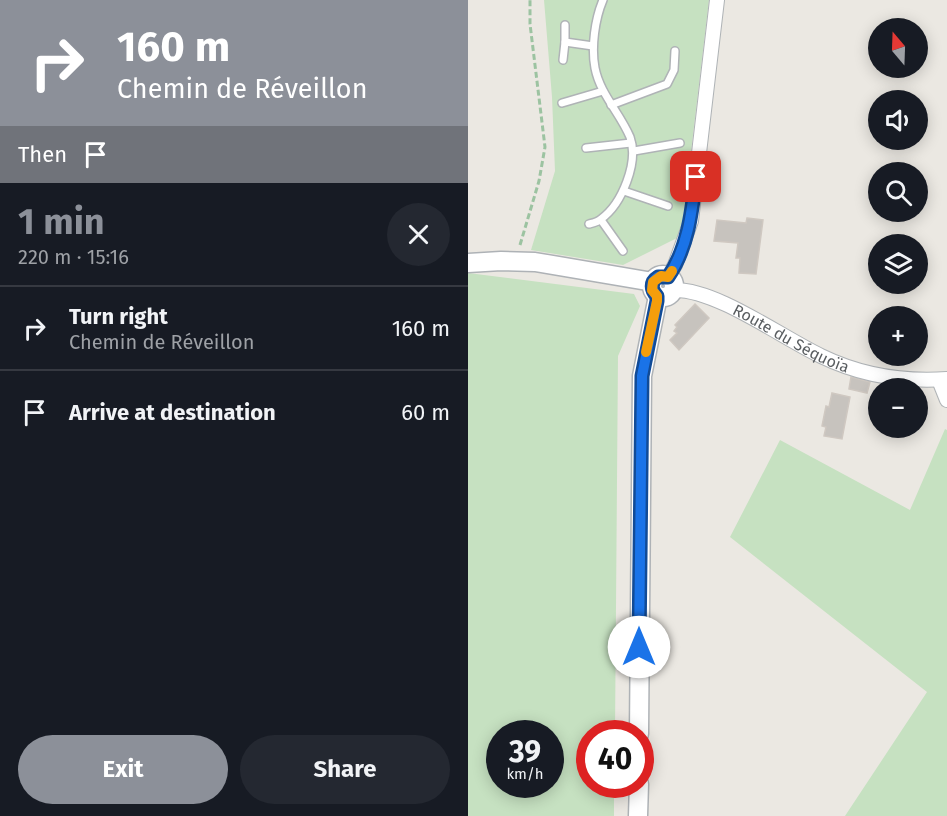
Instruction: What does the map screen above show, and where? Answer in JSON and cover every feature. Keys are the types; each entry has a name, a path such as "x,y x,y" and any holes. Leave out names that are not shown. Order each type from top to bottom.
{"street":[{"path":"639,720 642,376 663,286 675,265 691,221 717,0"},
{"name":"Route du Séquoïa","path":"468,263 535,262 663,286 714,299 821,356 854,369 894,378 923,381 943,380"},
{"path":"943,380 947,400"},
{"path":"638,816 639,798"}],"lane":[{"path":"588,224 601,220 624,191 634,152 630,136 610,105 595,68 594,46 599,8 603,0"},
{"path":"563,60 566,25"},
{"path":"565,42 594,46"},
{"path":"610,105 667,84 674,70 675,51"},
{"path":"562,103 603,91"},
{"path":"586,148 632,143"},
{"path":"634,152 680,143"},
{"path":"624,191 668,206"},
{"path":"601,220 623,251"}],"path":[{"path":"515,261 539,181 545,147 530,24 530,0"}],"green space":[{"path":"544,0 709,0 681,236 623,265 531,250 555,171"},
{"path":"468,273 634,294 640,306 618,356 615,720 576,720 576,798 614,798 614,816 468,816"},
{"path":"945,429 947,430 947,816 845,816 927,692 730,537 780,440 910,510"}],"building":[{"path":"747,218 763,220 756,274 739,273 740,258 736,258 738,243 714,241 717,220 746,223"},
{"path":"695,304 709,318 679,350 670,340 677,333 674,331 677,327 675,325"},
{"path":"851,377 868,381 867,393 849,389"},
{"path":"832,393 850,397 842,439 824,436 826,427 822,426 826,406 829,407"}],"slow traffic":[{"path":"646,352 657,301 657,296 652,290 653,282 661,276 668,277 672,271"}],"route":[{"path":"639,647 642,376 657,301 652,286 658,277 665,275 668,277 675,265 691,221 696,177"}]}
